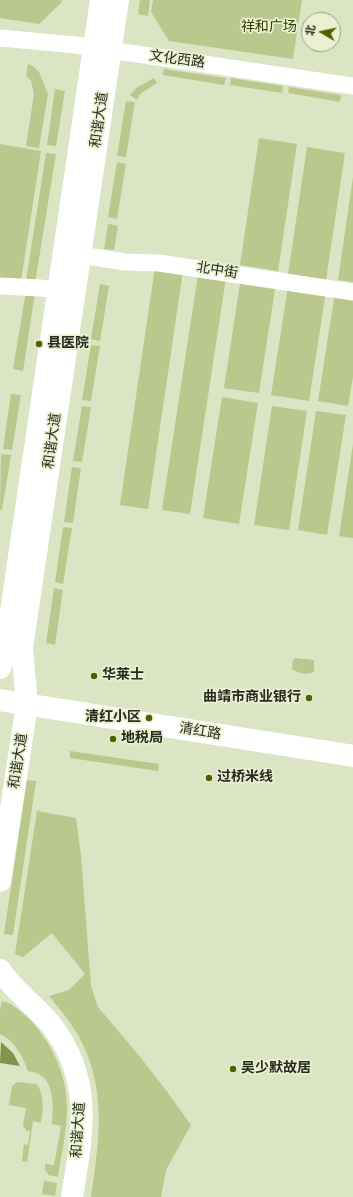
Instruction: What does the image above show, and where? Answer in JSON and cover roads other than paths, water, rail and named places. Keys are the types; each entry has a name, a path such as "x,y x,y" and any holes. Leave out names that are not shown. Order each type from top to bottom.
{"main road":[{"name":"和谐大道","path":"0,881 27,704 22,648 80,255 102,49 101,0"},
{"name":"和谐大道","path":"0,668 6,645 59,290 102,49 118,0"},
{"name":"清红路","path":"0,700 353,756"},
{"name":"和谐大道","path":"0,970 20,995 42,1014 53,1027 75,1066 82,1101 82,1121 72,1197"}],"street":[{"name":"文化西路","path":"0,38 102,49 353,86"},
{"name":"北中街","path":"80,255 125,262 159,263 353,292"},
{"path":"0,286 59,290"}],"place":[{"name":"县医院","path":"39,344"},
{"name":"华莱士","path":"94,676"},
{"name":"曲靖市商业银行","path":"309,698"},
{"name":"清红小区","path":"149,718"},
{"name":"地税局","path":"113,739"},
{"name":"过桥米线","path":"209,778"},
{"name":"吴少默故居","path":"233,1069"}],"park label":[{"name":"祥和广场","path":"269,28"}]}
